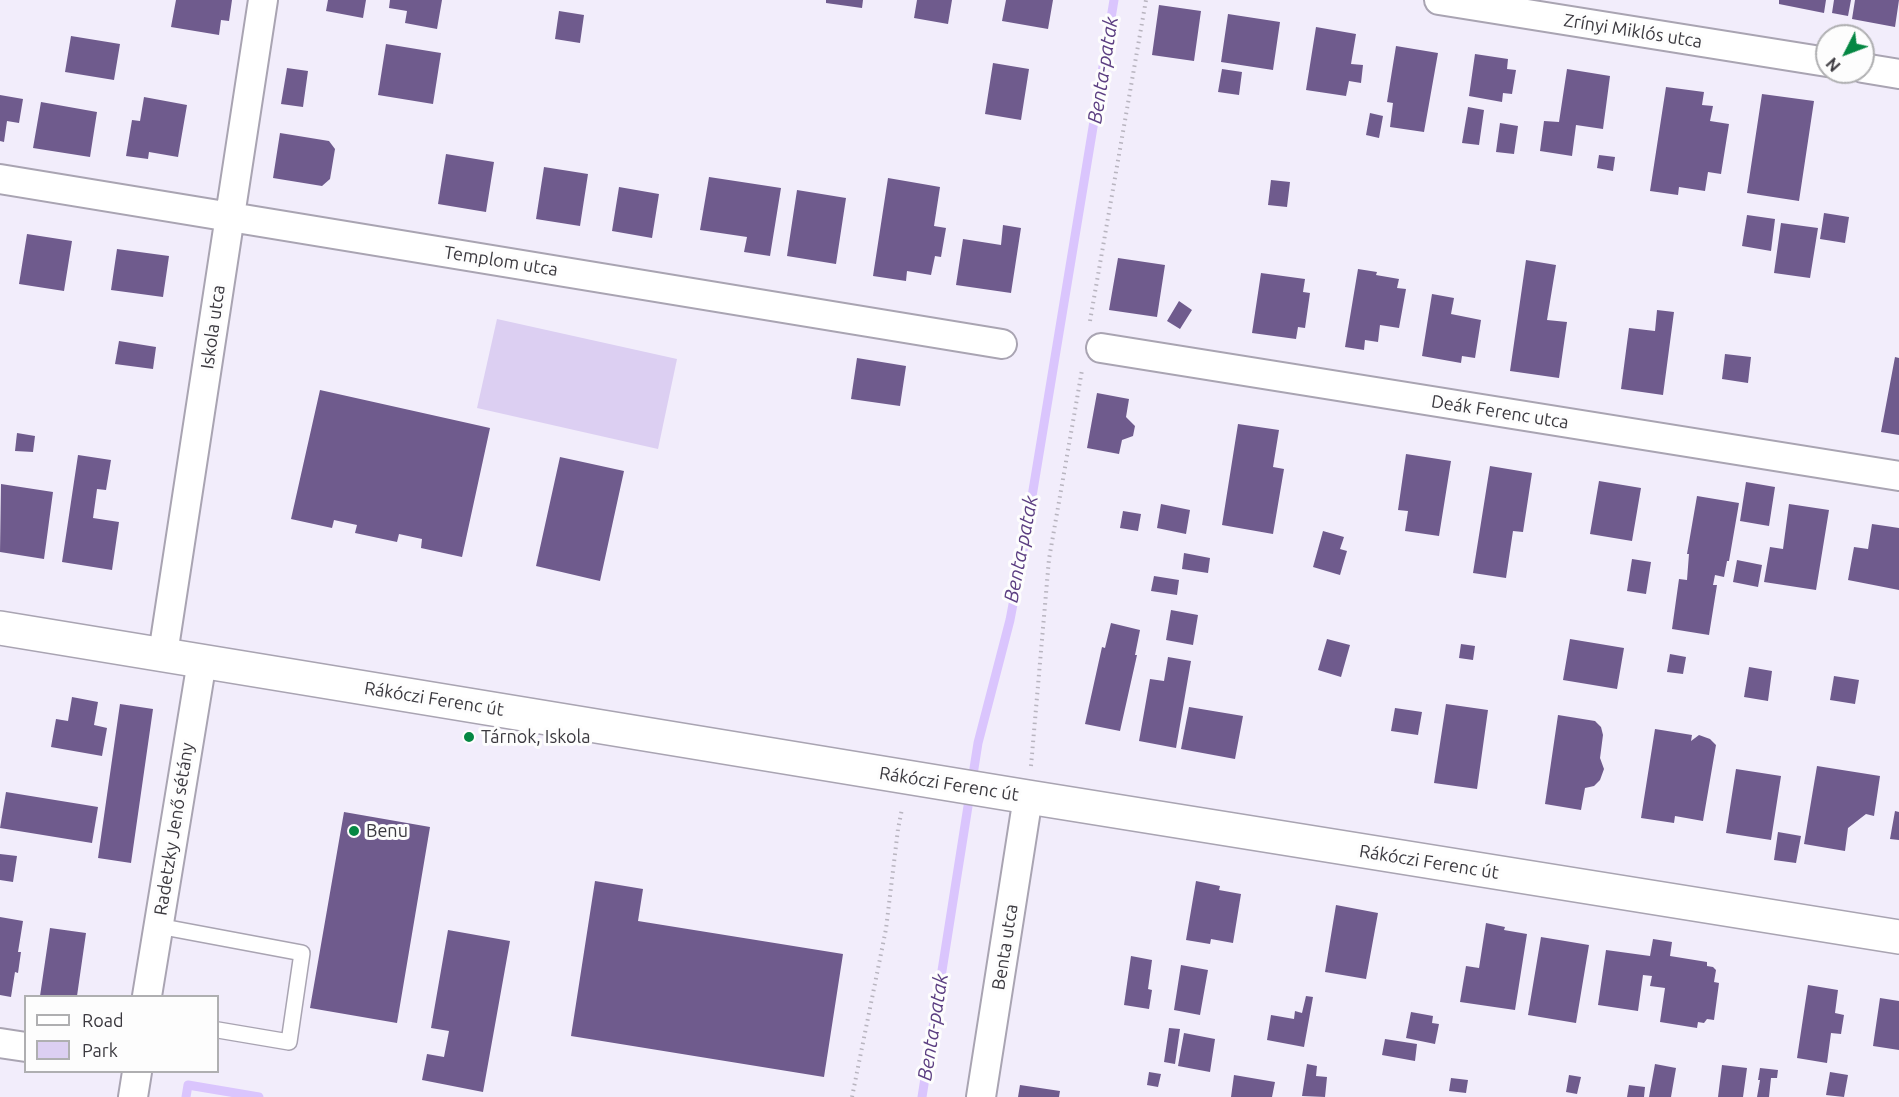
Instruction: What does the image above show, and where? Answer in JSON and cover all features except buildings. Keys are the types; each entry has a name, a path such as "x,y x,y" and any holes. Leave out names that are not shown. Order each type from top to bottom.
{"street":[{"name":"Iskola utca","path":"163,654 263,0"},
{"name":"Zrínyi Miklós utca","path":"1439,0 1815,60"},
{"path":"1875,70 1899,74"},
{"name":"Templom utca","path":"0,179 1002,344"},
{"name":"Deák Ferenc utca","path":"1092,345 1899,476"},
{"name":"Rákóczi Ferenc út","path":"0,628 1899,937"},
{"name":"Radetzky Jenő sétány","path":"147,995 202,661"},
{"name":"Benta utca","path":"981,1097 1028,797"},
{"path":"0,1043 24,1047"},
{"path":"133,1097 137,1073"}],"lane":[{"path":"158,926 302,953 289,1041 219,1029"}],"path":[{"path":"1028,797 1049,559 1092,345 1146,0"},
{"path":"852,1097 886,929 902,811 916,778"}],"green space":[{"path":"497,319 677,359 658,449 477,408"}],"waterway":[{"name":"Benta-patak","path":"922,1097 978,743 1010,620 1022,557 1114,0"},
{"path":"186,1097 188,1085 259,1097"}],"place":[{"name":"Tárnok, Iskola","path":"469,737"},
{"name":"Benu","path":"354,831"}]}
